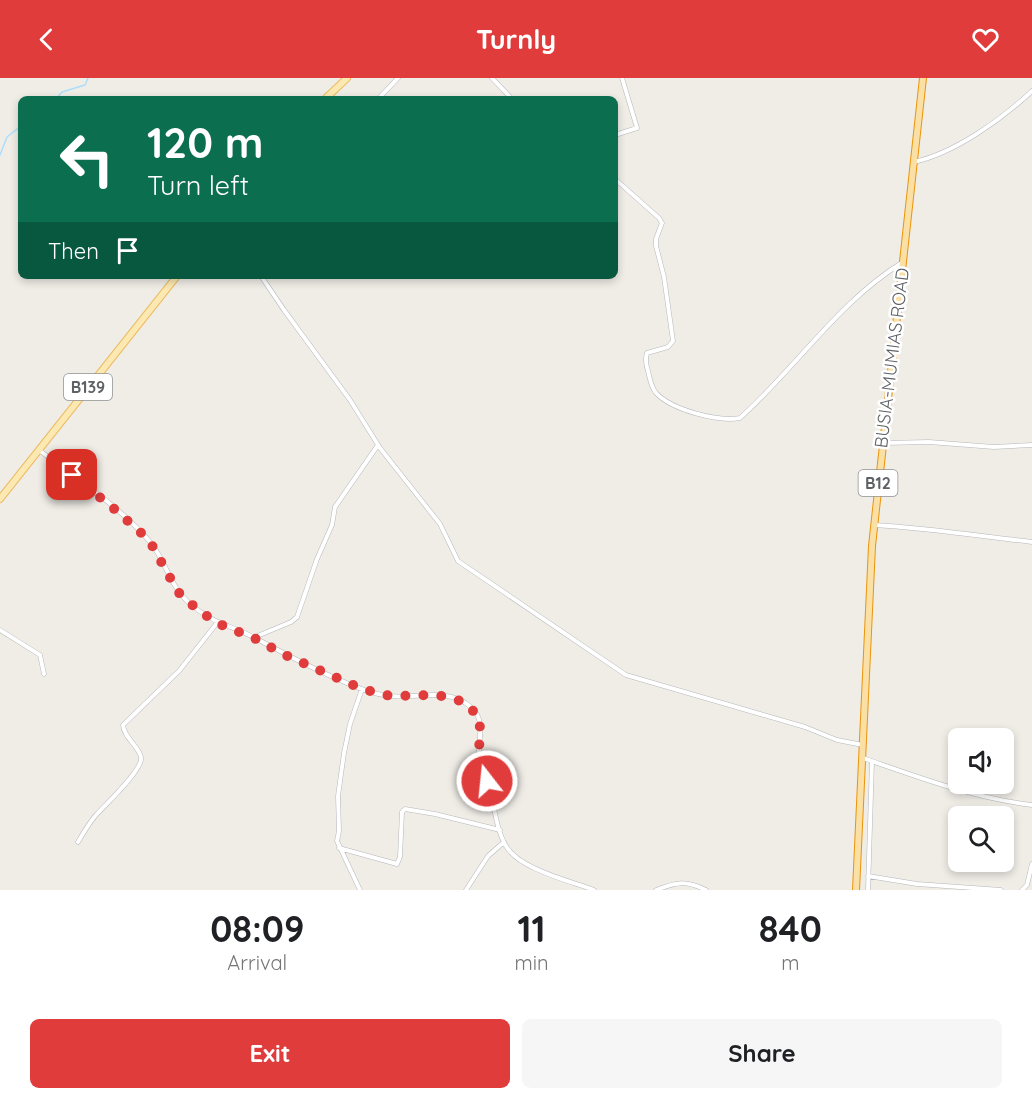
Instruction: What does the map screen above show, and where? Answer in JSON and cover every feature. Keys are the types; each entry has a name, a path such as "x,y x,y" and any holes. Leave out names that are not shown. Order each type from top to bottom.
{"highway":[{"name":"BUSIA-MUMIAS ROAD","path":"856,890 874,525 924,78"}],"main road":[{"path":"327,96 347,78"},
{"name":"B139","path":"0,499 175,279"}],"street":[{"path":"381,96 398,78"},
{"path":"492,78 509,96"},
{"path":"618,134 637,128 622,78"},
{"path":"914,162 940,153 965,140 997,119 1032,91"},
{"path":"618,182 662,223 656,246 664,277 673,341 668,347 648,353 646,365 657,394 674,406 690,413 740,418 854,300 876,280 903,262"},
{"path":"263,279 347,397 378,445 440,524 456,560 619,672 637,680 804,727 837,740 863,745"},
{"path":"882,442 929,442 994,447 1032,445"},
{"path":"254,638 297,618 317,559 332,525 335,507 378,445"},
{"path":"38,449 105,501 142,534 153,545 178,592 217,623 362,689 390,696 437,695 461,701 474,709 480,724 479,761 489,787 500,830 509,851 524,862 594,890"},
{"path":"874,525 932,529 985,538 1032,542"},
{"path":"78,842 95,817 130,778 141,762 141,757 124,731 124,724 179,670 217,623"},
{"path":"0,630 40,655 44,674"},
{"path":"360,890 337,841 341,774 350,724 362,689"},
{"path":"862,758 920,779 991,799 1032,805"},
{"path":"868,890 872,761"},
{"path":"339,848 397,864 400,857 402,812 405,810 435,814 500,830"},
{"path":"466,890 488,856 504,842"},
{"path":"1022,890 1027,885 1032,864"},
{"path":"868,876 917,884 1002,890"},
{"path":"656,890 683,883 706,890"}],"waterway":[{"path":"59,96 62,92 85,85 88,78"},
{"path":"0,155 7,137 18,128"}],"route":[{"path":"72,475 149,540 178,592 217,623 375,694 437,695 461,701 474,709 480,720 479,755 487,781"}]}
